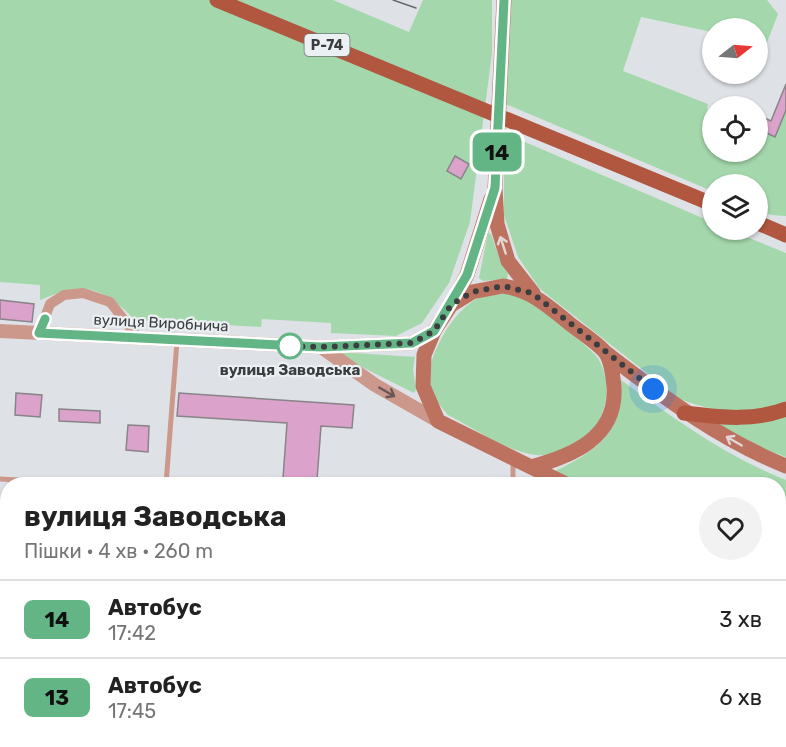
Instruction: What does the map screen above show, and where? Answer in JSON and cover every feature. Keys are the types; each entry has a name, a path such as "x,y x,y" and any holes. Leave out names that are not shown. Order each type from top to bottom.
{"main road":[{"name":"Р-74","path":"217,0 702,200"},
{"path":"504,0 495,188 497,224 508,261 532,293 684,413 757,454 786,466"},
{"path":"495,188 467,275 434,331 424,355 423,386 438,421 552,477"},
{"path":"451,305 472,292 496,287 512,287 532,293"},
{"path":"531,467 570,455 591,442 605,426 613,403 614,391 613,375 606,353"},
{"path":"684,413 734,419 759,417 786,410"}],"street":[{"path":"39,333 50,304 64,295 83,293 110,302 139,339"},
{"name":"вулиця Виробнича","path":"0,331 321,347 412,343 434,331"},
{"path":"321,347 375,385 438,421"}],"lane":[{"path":"167,477 177,341"},
{"path":"513,459 513,477"}],"green space":[{"path":"0,0 333,0 409,32 423,0 492,0 492,53 470,222 449,283 422,323 396,336 331,333 331,323 262,319 261,327 135,320 112,300 92,290 69,290 40,300 40,285 0,282"},
{"path":"510,0 767,0 778,14 768,40 768,18 702,18 702,30 641,17 623,71 702,102 702,162 768,162 768,133 775,136 786,110 786,216 768,214 768,174 702,174 702,187 503,103"},
{"path":"504,133 702,218 702,240 754,240 786,253 786,401 760,410 733,412 680,399 540,289 518,257 504,215"},
{"path":"488,233 491,234 501,263 508,274 507,279 483,281 479,278"},
{"path":"504,293 526,300 552,318 592,352 603,368 606,393 600,418 594,429 575,444 546,455 524,453 513,449 448,415 439,404 430,384 434,354 448,328 461,311 480,298"},
{"path":"339,352 415,357 413,369 416,390 414,393 338,355"},
{"path":"621,380 721,448 779,477 568,477 555,471 596,447 613,426 621,398"},
{"path":"786,416 786,457 756,446 713,423 750,423"}],"building":[{"path":"786,84 786,110 775,137 768,134 768,120 771,121"},
{"path":"455,156 469,164 461,179 447,171"},
{"path":"0,300 34,304 32,322 0,319"},
{"path":"16,393 42,395 40,417 15,415"},
{"path":"179,393 354,405 352,428 321,426 317,477 283,477 287,423 177,416"},
{"path":"59,409 100,411 100,423 59,421"},
{"path":"128,425 149,426 148,452 126,450"}],"tram line":[{"path":"393,0 416,8"}],"bus line":[{"name":"14","path":"45,319 39,333 321,347 389,346 412,343 434,331 467,275 495,188 504,0"}],"place":[{"name":"вулиця Заводська","path":"290,346"}],"route":[{"path":"290,346 280,346 321,347 389,346 412,343 434,331 451,305 472,292 503,286 512,287 532,293 653,389"}]}
